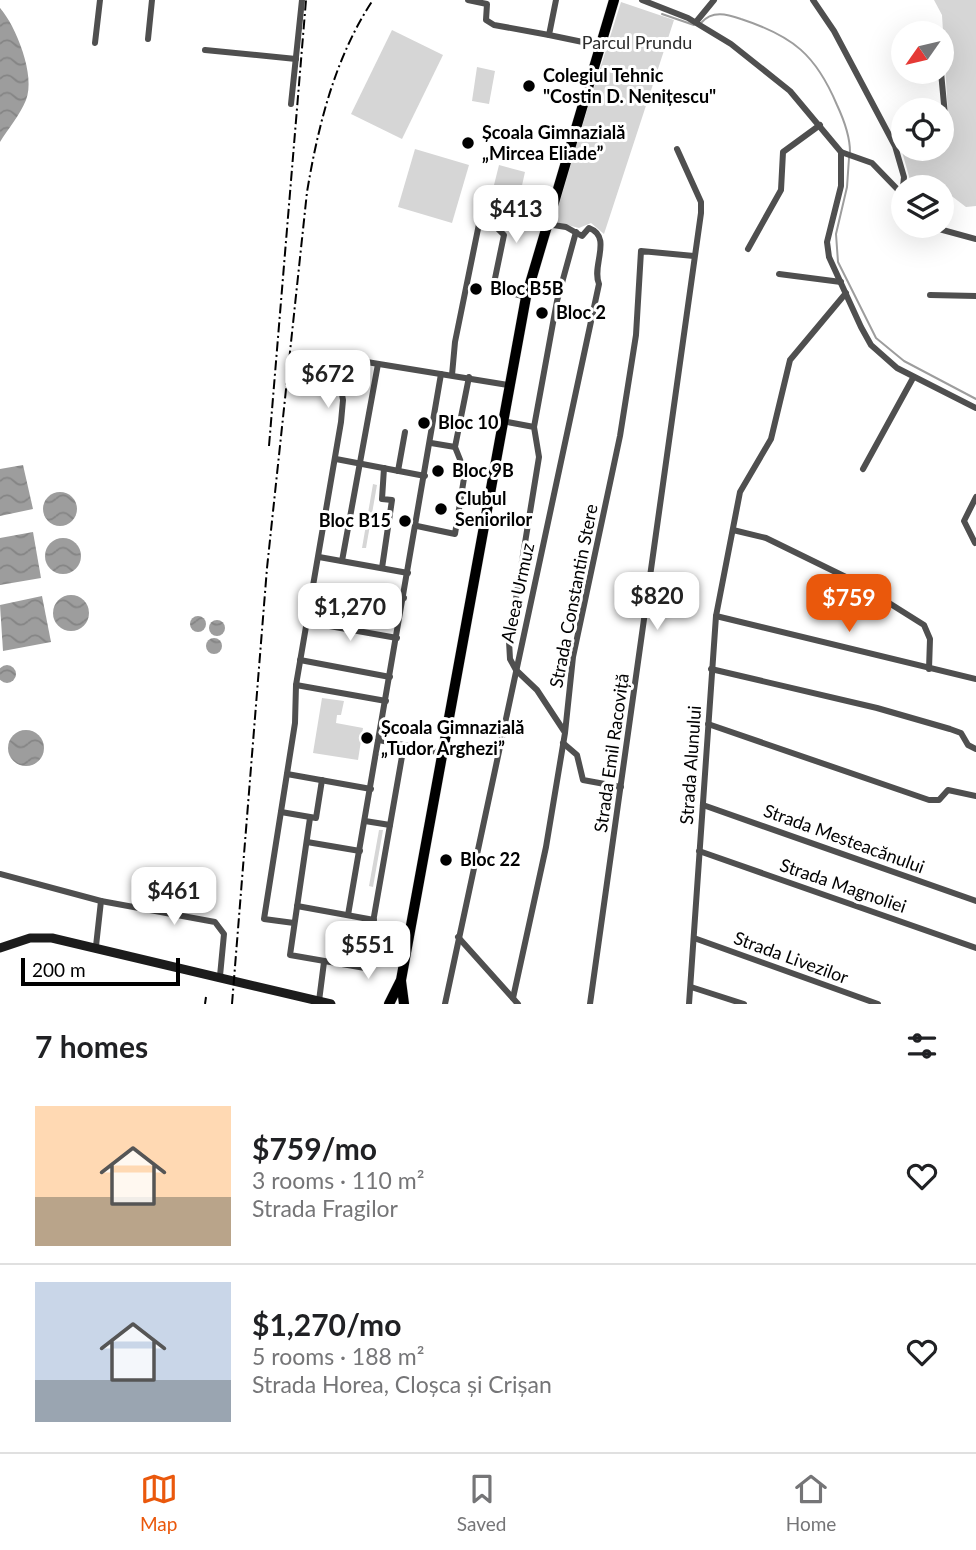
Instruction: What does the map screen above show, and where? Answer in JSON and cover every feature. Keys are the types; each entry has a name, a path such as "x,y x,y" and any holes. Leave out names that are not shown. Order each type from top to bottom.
{"main road":[{"path":"389,1004 401,980 526,297 614,0"},
{"path":"401,980 404,1004"}],"street":[{"path":"96,43 100,0"},
{"path":"148,38 152,0"},
{"path":"291,104 302,0"},
{"path":"468,0 488,4 486,20 494,25 602,46"},
{"path":"549,35 556,0"},
{"path":"642,0 704,27 790,91 844,153 872,163 891,180"},
{"path":"696,22 714,0"},
{"path":"813,0 834,31 891,138"},
{"path":"205,50 296,59"},
{"path":"748,249 780,190 783,152 820,125"},
{"name":"Strada Emil Racoviță","path":"590,1004 701,202 677,149"},
{"path":"844,153 841,186 827,242 829,257 871,345 884,358 913,378 976,408"},
{"path":"452,375 455,342 479,224 496,227 504,235 493,288 526,297"},
{"name":"Aleea Urmuz","path":"444,1004 599,284 595,275 602,243 598,234 589,228 582,236 566,227 547,224"},
{"path":"565,733 537,691 516,670 510,659 509,641 537,482 539,457 534,426 557,301 576,232"},
{"path":"954,233 976,239"},
{"name":"Strada Constantin Stere","path":"513,998 546,847 565,733 573,657 606,511 636,335 641,251 694,256"},
{"path":"779,274 841,282"},
{"name":"Strada Alunului","path":"690,1004 716,617 741,487 765,451 776,425 790,360 846,293"},
{"path":"930,296 976,296"},
{"path":"294,923 264,919 295,723 296,685 336,459 343,400 336,358 508,385"},
{"path":"314,363 336,362"},
{"path":"342,561 378,364"},
{"path":"348,915 441,374"},
{"path":"416,526 456,534 465,472 455,447 469,377"},
{"path":"863,470 913,378"},
{"path":"502,421 534,426"},
{"path":"398,471 405,432"},
{"path":"431,443 455,447"},
{"path":"336,459 425,476"},
{"path":"382,568 392,500 383,499 384,468"},
{"path":"975,543 964,521 976,497"},
{"path":"733,530 766,538 854,581 924,625 930,639 929,668"},
{"path":"318,557 408,573"},
{"path":"312,596 346,602 349,589 404,598"},
{"path":"716,617 976,679"},
{"path":"307,622 397,638"},
{"path":"300,660 390,677"},
{"path":"711,670 866,705 950,729 961,733 968,745 976,750"},
{"path":"296,685 386,701"},
{"path":"708,724 929,800 939,800 948,790 976,796"},
{"path":"379,740 442,753"},
{"path":"563,743 577,755 583,779 621,787"},
{"path":"310,818 290,955 365,968 404,745"},
{"path":"287,774 371,789"},
{"path":"281,812 316,818 322,780"},
{"name":"Strada Mesteacănului","path":"702,805 976,901"},
{"path":"365,821 390,825"},
{"path":"307,842 360,851"},
{"name":"Strada Magnoliei","path":"699,851 976,948"},
{"path":"0,874 100,901 215,922 224,934 220,976"},
{"path":"96,946 100,901"},
{"path":"297,906 374,920"},
{"path":"458,937 518,1004"},
{"name":"Strada Livezilor","path":"694,937 878,1004"},
{"path":"0,948 30,938 52,938 96,946 330,1004"},
{"path":"369,947 406,954"},
{"path":"319,1001 324,962"},
{"path":"691,987 744,1004"}],"green space":[{"path":"934,0 976,0 976,206 966,207 954,198 954,175 909,175 905,161 954,161 954,98 947,98 946,84 954,84 954,21 942,21"},
{"name":"Parcul Prundu","path":"621,2 674,20 604,234 591,223 579,228 552,221"},
{"path":"392,30 443,55 402,139 351,114"},
{"path":"477,67 495,71 489,104 472,101"},
{"path":"415,149 469,165 452,223 398,207"},
{"path":"499,165 525,172 519,199 492,193"},
{"path":"373,484 377,485 366,548 362,548"},
{"path":"322,698 344,701 336,723 363,728 358,760 313,753"},
{"path":"379,830 383,830 373,887 369,886"}],"water":[{"path":"0,8 23,52 28,90 21,111 0,142"},
{"path":"23,465 33,509 0,516 0,469"},
{"path":"60,492 72,497 77,509 72,521 60,526 48,521 43,509 48,497"},
{"path":"33,532 41,578 0,585 0,538"},
{"path":"63,538 75,544 81,556 75,568 63,574 51,568 45,556 51,544"},
{"path":"71,595 84,600 89,613 84,626 71,631 58,626 53,613 58,600"},
{"path":"42,596 51,642 3,651 0,605"},
{"path":"198,616 204,618 204,630 198,632 192,630 190,624 192,618"},
{"path":"217,620 223,622 223,634 217,636 211,634 209,628 211,622"},
{"path":"214,638 220,640 220,652 214,654 208,652 206,646 208,640"},
{"path":"4,666 10,666 15,671 15,677 10,682 4,682 -1,677 -1,671"},
{"path":"26,730 39,735 44,748 39,761 26,766 13,761 8,748 13,735"}],"waterway":[{"path":"662,14 694,25"},
{"path":"701,23 710,16 730,16 775,33 801,50 811,60 829,88 846,128 850,152"},
{"path":"849,158 847,187 836,234 838,262 876,338 904,361 976,399"}],"railway":[{"path":"269,446 306,0"},
{"path":"232,1004 267,568 307,192 323,117 338,68 373,0"},
{"path":"205,1004 206,997"}],"place":[{"name":"Colegiul Tehnic \"Costin D. Nenițescu\"","path":"529,86"},
{"name":"Școala Gimnazială „Mircea Eliade”","path":"468,143"},
{"name":"Bloc B5B","path":"476,289"},
{"name":"Bloc 2","path":"542,313"},
{"name":"Bloc 10","path":"424,423"},
{"name":"Bloc 9B","path":"438,471"},
{"name":"Clubul Seniorilor","path":"441,509"},
{"name":"Bloc B15","path":"405,521"},
{"name":"Școala Gimnazială „Tudor Arghezi”","path":"367,738"},
{"name":"Bloc 22","path":"446,860"}]}
